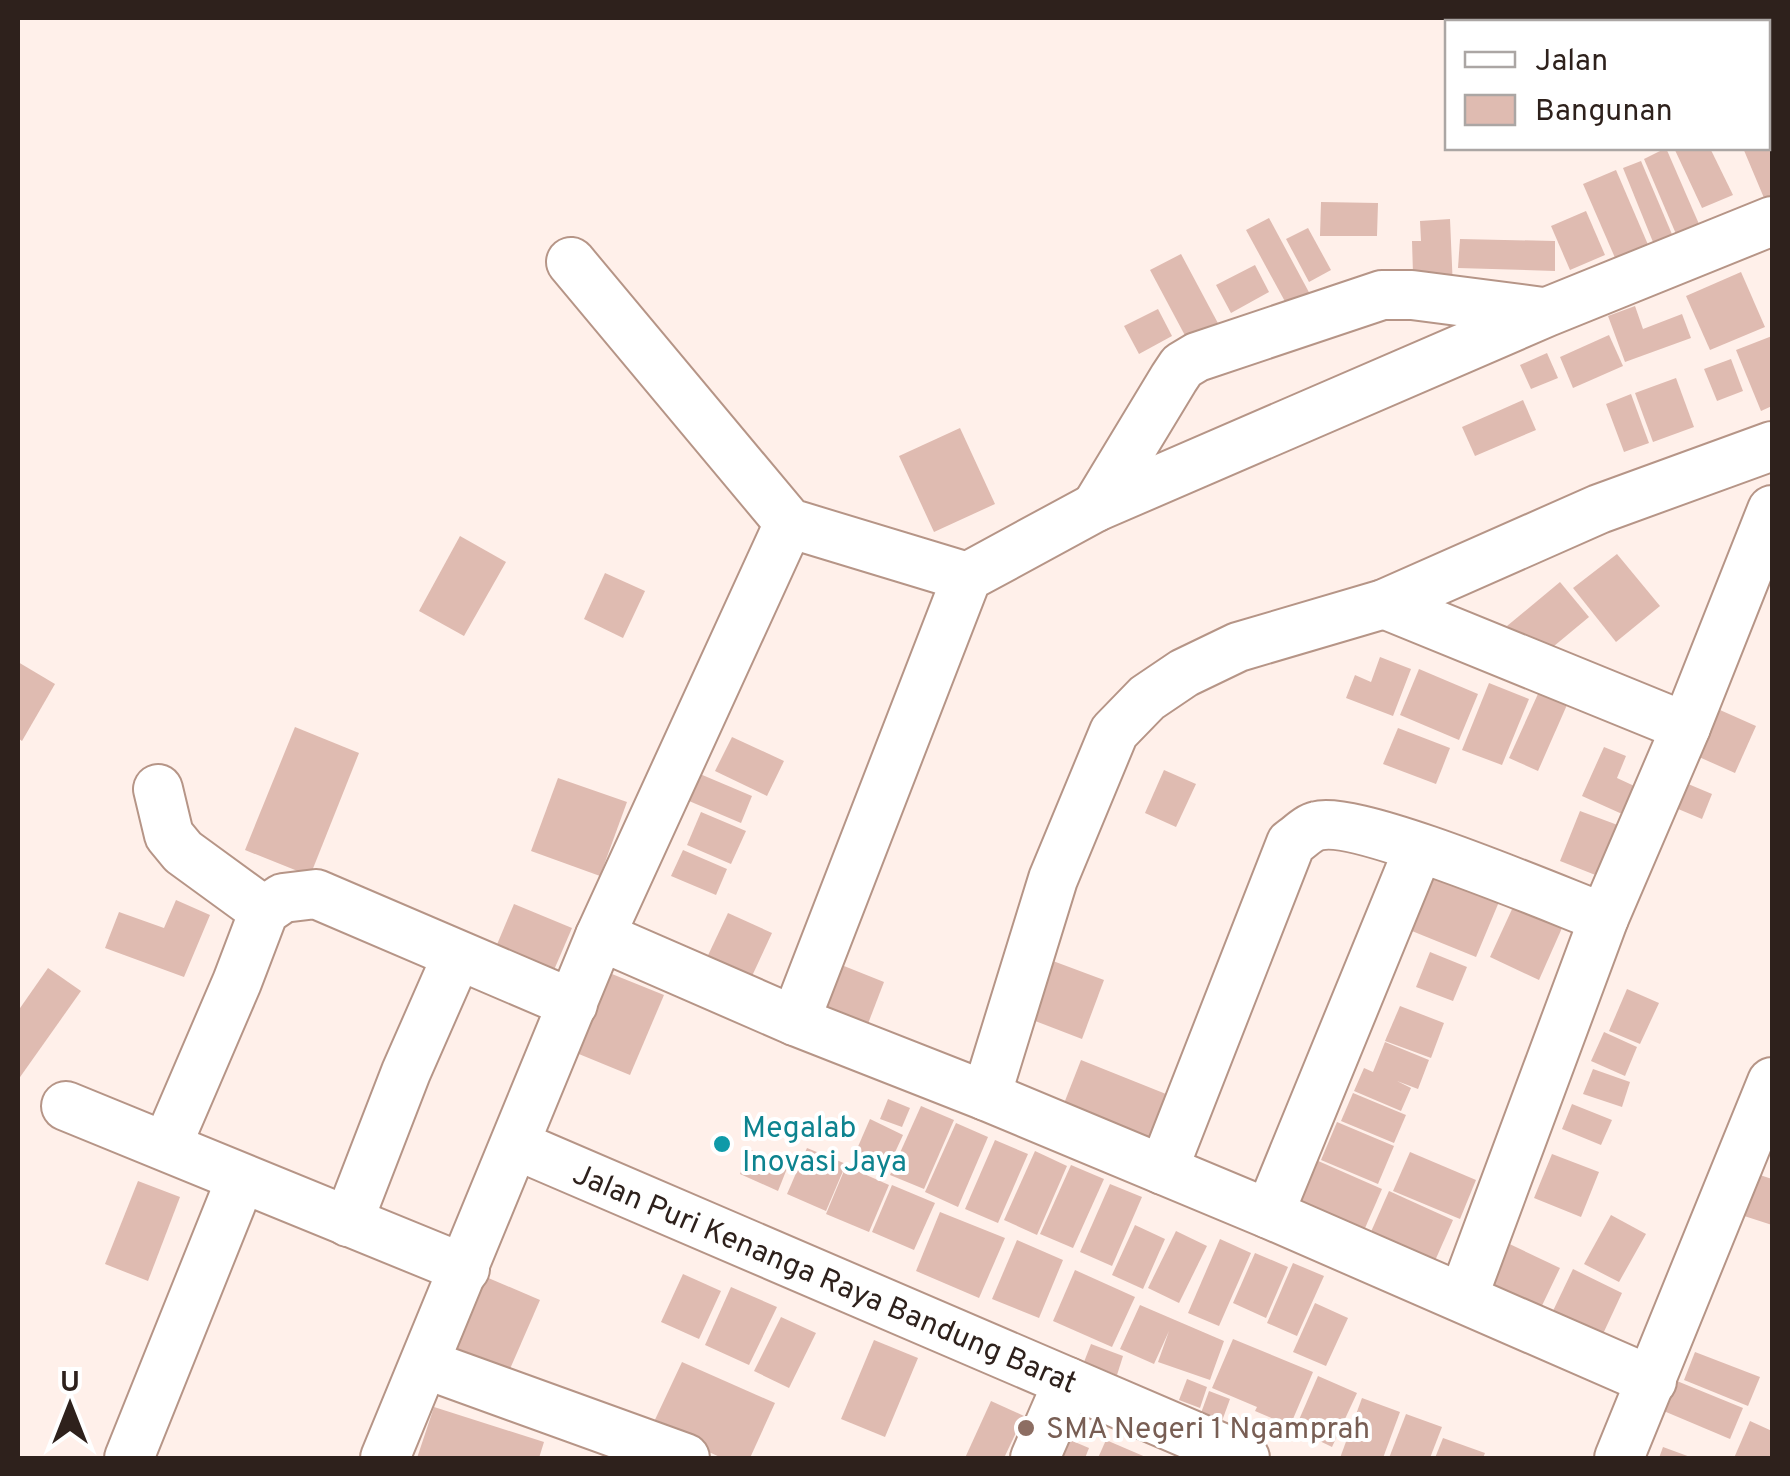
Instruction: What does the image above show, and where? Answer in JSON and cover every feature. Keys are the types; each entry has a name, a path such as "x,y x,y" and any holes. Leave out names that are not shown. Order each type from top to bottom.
{"street":[{"path":"794,1021 967,577 1096,508 1547,312 1768,236"},
{"path":"571,262 789,523 967,577"},
{"path":"1096,508 1174,378 1182,366 1196,357 1394,293 1547,312"},
{"path":"986,1096 1053,880 1114,732 1159,690 1238,646 1384,604 1598,509 1772,446"},
{"path":"1463,1298 1604,918 1686,727 1772,510"},
{"path":"385,1458 600,936 789,523"},
{"path":"1384,604 1686,727"},
{"path":"158,789 168,836 218,880 264,911"},
{"path":"1164,1170 1291,842 1316,826 1345,825 1419,848 1604,918"},
{"path":"1269,1214 1419,848"},
{"path":"167,1145 264,911 283,898 316,894 573,1004"},
{"path":"600,936 794,1021 1269,1214 1652,1381"},
{"path":"348,1222 406,1072 457,956"},
{"path":"1619,1458 1772,1082"},
{"path":"66,1106 465,1268"},
{"name":"Jalan Puri Kenanga Raya Bandung Barat","path":"516,1145 1245,1458"},
{"path":"129,1458 241,1179"},
{"path":"425,1364 685,1458"},
{"path":"1035,1458 1068,1382"}],"building":[{"path":"1770,116 1772,121 1772,217 1744,150 1770,150"},
{"path":"1667,150 1702,231 1679,241 1644,159"},
{"path":"1675,150 1711,150 1733,195 1702,208"},
{"path":"1641,161 1674,239 1655,247 1623,168"},
{"path":"1616,170 1652,254 1619,267 1583,184"},
{"path":"1321,202 1378,203 1377,236 1320,236"},
{"path":"1586,211 1605,255 1570,270 1551,226"},
{"path":"1269,218 1311,296 1288,307 1246,230"},
{"path":"1450,219 1453,288 1413,274 1412,241 1421,241 1420,221"},
{"path":"1308,228 1331,270 1309,282 1286,239"},
{"path":"1460,239 1555,241 1555,271 1458,268"},
{"path":"1181,254 1220,327 1189,343 1150,270"},
{"path":"1255,265 1269,292 1231,313 1216,285"},
{"path":"1741,272 1765,327 1710,350 1686,296"},
{"path":"1635,306 1643,329 1682,314 1691,338 1625,362 1608,316"},
{"path":"1158,309 1172,336 1139,354 1124,326"},
{"path":"1609,335 1623,366 1573,388 1560,357"},
{"path":"1772,336 1772,406 1761,411 1736,350"},
{"path":"1547,353 1558,378 1531,389 1520,365"},
{"path":"1731,359 1743,391 1717,401 1704,369"},
{"path":"1676,378 1694,427 1653,442 1635,393"},
{"path":"1631,394 1649,443 1624,452 1606,404"},
{"path":"1523,400 1536,430 1475,456 1462,427"},
{"path":"960,428 995,504 934,532 899,456"},
{"path":"460,536 506,562 464,636 419,611"},
{"path":"1617,554 1660,606 1616,642 1573,588"},
{"path":"605,573 645,591 623,638 584,619"},
{"path":"1560,582 1589,617 1536,661 1507,626"},
{"path":"1380,657 1411,669 1393,716 1346,698 1355,675 1371,682"},
{"path":"18,662 55,684 22,741 18,738"},
{"path":"1419,669 1478,694 1459,740 1400,715"},
{"path":"1489,683 1529,699 1502,765 1462,750"},
{"path":"1542,685 1570,698 1538,771 1509,758"},
{"path":"1711,706 1756,726 1735,773 1690,753"},
{"path":"295,727 359,753 310,876 245,850"},
{"path":"1398,728 1450,748 1436,784 1383,764"},
{"path":"732,737 784,761 767,796 715,771"},
{"path":"1604,747 1626,756 1617,778 1643,790 1631,818 1582,796"},
{"path":"1164,770 1196,784 1176,827 1145,813"},
{"path":"700,774 752,796 741,823 689,801"},
{"path":"558,778 627,802 600,876 531,851"},
{"path":"1681,781 1712,794 1702,819 1671,806"},
{"path":"1580,811 1623,827 1603,878 1560,861"},
{"path":"701,812 746,831 731,864 687,845"},
{"path":"683,850 727,869 716,895 671,876"},
{"path":"1431,869 1501,897 1476,957 1407,929"},
{"path":"176,900 210,915 184,977 105,948 119,912 164,928"},
{"path":"514,904 572,928 551,977 493,954"},
{"path":"1513,907 1562,928 1539,980 1490,957"},
{"path":"728,913 772,933 746,989 702,968"},
{"path":"1430,952 1467,967 1453,1001 1416,987"},
{"path":"1053,961 1104,980 1082,1039 1030,1019"},
{"path":"839,964 884,982 861,1042 816,1025"},
{"path":"48,968 81,991 18,1080 18,1011"},
{"path":"607,972 664,995 630,1075 574,1052"},
{"path":"1627,989 1659,1003 1640,1044 1609,1031"},
{"path":"1400,1006 1444,1023 1431,1058 1385,1041"},
{"path":"1604,1032 1637,1047 1625,1076 1591,1061"},
{"path":"1385,1042 1429,1060 1418,1089 1397,1081 1411,1088 1401,1111 1354,1091 1364,1068 1373,1072"},
{"path":"1081,1060 1176,1098 1158,1144 1063,1106"},
{"path":"1593,1069 1630,1082 1622,1107 1583,1094"},
{"path":"1353,1093 1406,1115 1394,1143 1341,1121"},
{"path":"888,1099 910,1108 902,1127 880,1119"},
{"path":"1572,1104 1612,1120 1601,1145 1562,1129"},
{"path":"921,1106 954,1120 924,1189 890,1175"},
{"path":"870,1119 903,1135 886,1172 853,1158"},
{"path":"1337,1122 1394,1146 1378,1184 1321,1160"},
{"path":"956,1123 988,1137 958,1207 925,1192"},
{"path":"995,1140 1028,1154 998,1223 965,1209"},
{"path":"807,1148 846,1164 826,1211 787,1194"},
{"path":"751,1150 788,1166 778,1191 740,1174"},
{"path":"1035,1151 1067,1166 1037,1235 1004,1220"},
{"path":"1410,1152 1476,1180 1460,1219 1393,1191"},
{"path":"1552,1154 1599,1172 1581,1217 1534,1198"},
{"path":"1316,1160 1382,1189 1362,1235 1296,1207"},
{"path":"1071,1165 1104,1179 1073,1248 1040,1234"},
{"path":"846,1166 889,1185 869,1232 826,1214"},
{"path":"1748,1171 1772,1179 1772,1225 1735,1213"},
{"path":"138,1181 180,1197 148,1281 105,1264"},
{"path":"1110,1184 1142,1197 1112,1266 1080,1252"},
{"path":"892,1185 935,1203 914,1250 872,1232"},
{"path":"1389,1191 1453,1220 1434,1263 1370,1234"},
{"path":"940,1212 1005,1238 979,1298 916,1271"},
{"path":"1611,1215 1646,1234 1619,1282 1584,1264"},
{"path":"1135,1225 1165,1239 1143,1289 1112,1275"},
{"path":"1176,1231 1207,1246 1179,1303 1148,1288"},
{"path":"1220,1239 1251,1253 1219,1326 1188,1313"},
{"path":"1017,1240 1063,1260 1039,1318 992,1299"},
{"path":"1501,1240 1560,1268 1537,1316 1478,1288"},
{"path":"1255,1253 1288,1267 1266,1318 1233,1303"},
{"path":"1293,1263 1324,1276 1297,1336 1267,1323"},
{"path":"1573,1269 1622,1293 1602,1336 1552,1313"},
{"path":"1075,1270 1135,1297 1112,1347 1053,1321"},
{"path":"683,1274 721,1291 699,1339 661,1322"},
{"path":"486,1277 540,1300 506,1378 452,1355"},
{"path":"731,1287 777,1307 749,1365 705,1345"},
{"path":"1315,1303 1348,1318 1326,1366 1293,1352"},
{"path":"1140,1305 1224,1341 1210,1380 1158,1362 1169,1331 1154,1364 1120,1349"},
{"path":"781,1317 816,1333 789,1388 754,1371"},
{"path":"1233,1339 1313,1372 1290,1426 1212,1388"},
{"path":"874,1340 918,1358 885,1437 841,1419"},
{"path":"1091,1344 1123,1356 1117,1375 1084,1362"},
{"path":"1695,1352 1760,1377 1748,1406 1684,1380"},
{"path":"682,1362 775,1403 750,1458 722,1458 652,1426"},
{"path":"1318,1376 1357,1393 1332,1447 1295,1429"},
{"path":"1187,1379 1207,1387 1200,1408 1179,1400"},
{"path":"1672,1379 1743,1408 1730,1439 1659,1409"},
{"path":"1209,1391 1230,1399 1222,1421 1201,1413"},
{"path":"1362,1398 1400,1412 1383,1458 1340,1458"},
{"path":"991,1401 1024,1416 1004,1458 965,1458"},
{"path":"434,1407 544,1442 539,1458 417,1458"},
{"path":"1406,1414 1442,1427 1430,1458 1389,1458"},
{"path":"1750,1421 1772,1431 1772,1458 1734,1458"},
{"path":"1063,1437 1089,1448 1085,1458 1053,1458"},
{"path":"1443,1438 1485,1453 1483,1458 1435,1458"},
{"path":"1106,1440 1148,1458 1098,1458"},
{"path":"1663,1447 1693,1458 1659,1458"}],"place":[{"name":"Megalab Inovasi Jaya","path":"722,1144"},
{"name":"SMA Negeri 1 Ngamprah","path":"1026,1428"}]}
